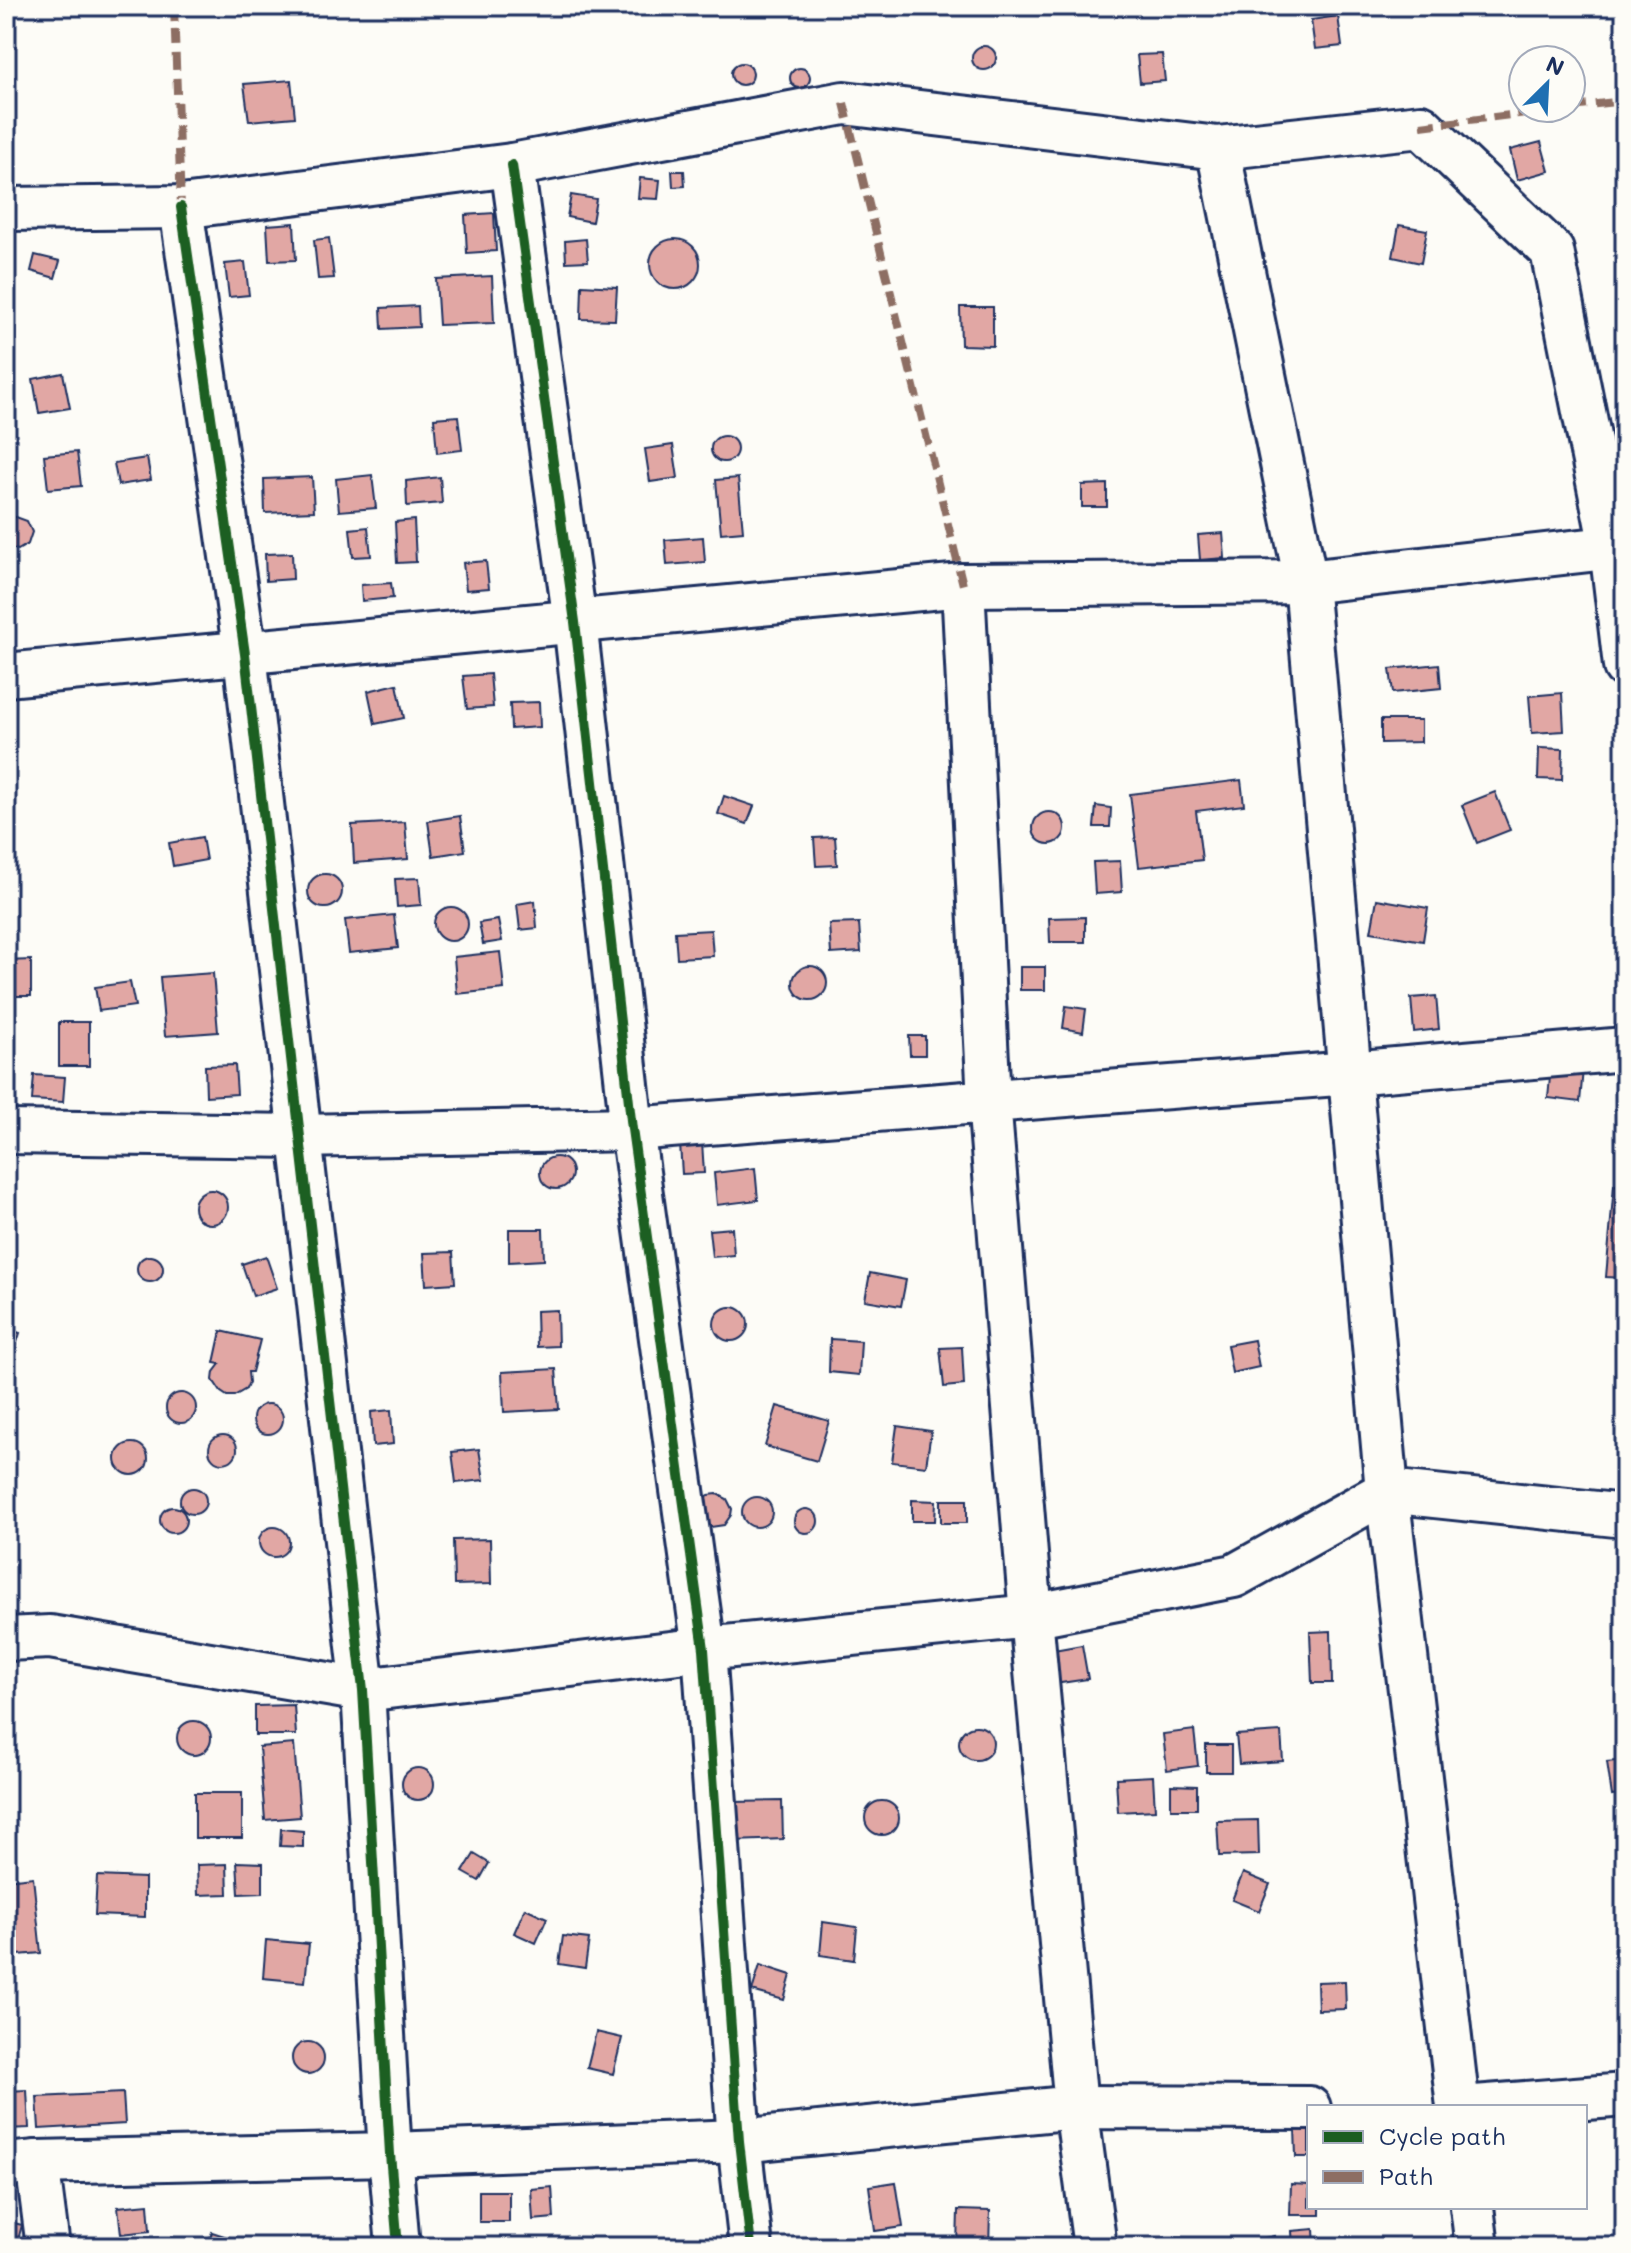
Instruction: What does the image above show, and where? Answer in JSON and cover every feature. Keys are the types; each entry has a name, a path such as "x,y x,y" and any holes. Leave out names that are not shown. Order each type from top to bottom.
{"street":[{"path":"6,209 181,207 512,165 844,103 1218,148 1421,126 1552,251 1618,547 1625,666"},
{"path":"1218,148 1306,582 1387,1491 1458,2105"},
{"path":"512,165 575,622 632,1129 704,1649 739,2141 751,2247"},
{"path":"181,207 245,654 363,1690 398,2247"},
{"path":"6,675 963,585 1306,582 1618,547"},
{"path":"963,585 989,1101 1031,1616 1076,2107 1095,2247"},
{"path":"6,1132 300,1136 632,1129 1625,1049"},
{"path":"6,1639 50,1637 363,1690 704,1649 1031,1616 1234,1576 1387,1491 1625,1516"},
{"path":"1500,2105 1625,2095"},
{"path":"48,2247 21,2163 739,2141 1076,2107 1307,2108"},
{"path":"1472,2209 1477,2247"}],"building":[{"path":"270,6 304,6 304,7 271,13"},
{"path":"1338,16 1342,46 1315,49 1311,20"},
{"path":"984,46 992,50 996,58 992,66 984,70 976,66 972,58 976,50"},
{"path":"1162,54 1165,81 1140,83 1137,55"},
{"path":"738,63 746,63 753,74 746,85 738,85 731,78 731,70"},
{"path":"796,68 804,68 810,78 804,88 796,88 790,82 790,74"},
{"path":"291,80 295,117 249,121 244,84"},
{"path":"1541,142 1549,171 1517,180 1510,150"},
{"path":"672,171 684,171 685,186 673,187"},
{"path":"640,178 660,180 658,199 638,198"},
{"path":"571,195 596,199 592,222 567,217"},
{"path":"494,213 496,251 467,253 465,215"},
{"path":"294,223 296,260 269,261 267,225"},
{"path":"1399,225 1427,230 1421,263 1393,257"},
{"path":"329,238 334,278 318,279 314,240"},
{"path":"586,239 588,261 566,262 565,241"},
{"path":"675,239 693,246 700,264 693,282 675,289 657,282 650,264 657,246"},
{"path":"35,255 60,261 55,278 31,271"},
{"path":"245,262 249,295 229,297 225,264"},
{"path":"492,276 494,323 439,325 436,279"},
{"path":"582,285 617,287 615,320 581,319"},
{"path":"418,306 419,327 382,329 381,308"},
{"path":"960,307 993,307 993,346 961,345"},
{"path":"63,373 70,408 39,413 33,379"},
{"path":"458,416 462,450 437,453 434,418"},
{"path":"724,436 733,440 737,449 733,458 724,462 715,458 711,449 715,440"},
{"path":"673,445 678,478 650,482 645,449"},
{"path":"77,452 81,486 48,489 44,455"},
{"path":"147,458 151,480 118,485 114,463"},
{"path":"372,475 376,508 339,511 336,479"},
{"path":"312,477 314,511 265,513 264,479"},
{"path":"440,477 442,503 407,506 406,481"},
{"path":"738,478 743,531 721,533 716,480"},
{"path":"1107,484 1107,507 1082,507 1082,485"},
{"path":"9,517 27,521 32,532 28,544 18,550 6,547 6,520"},
{"path":"414,520 416,562 397,563 395,522"},
{"path":"368,527 371,556 353,557 350,529"},
{"path":"1223,533 1225,558 1200,560 1198,535"},
{"path":"703,537 705,562 667,565 665,540"},
{"path":"292,553 293,579 266,581 265,554"},
{"path":"486,561 489,588 466,590 463,563"},
{"path":"391,583 393,598 362,601 361,585"},
{"path":"1439,664 1441,688 1393,693 1390,669"},
{"path":"490,674 493,707 467,709 463,676"},
{"path":"397,684 404,718 375,724 368,691"},
{"path":"1562,693 1564,731 1532,733 1529,696"},
{"path":"539,702 540,727 511,729 510,703"},
{"path":"1381,720 1421,720 1421,742 1381,743"},
{"path":"1539,748 1563,749 1562,780 1538,779"},
{"path":"1241,780 1244,805 1196,811 1202,860 1139,867 1130,794"},
{"path":"1495,792 1510,830 1477,843 1462,805"},
{"path":"724,796 754,806 747,824 718,814"},
{"path":"1096,806 1111,808 1110,827 1094,827"},
{"path":"1049,812 1061,816 1065,828 1061,840 1049,844 1037,840 1033,828 1037,816"},
{"path":"460,816 465,851 433,856 428,821"},
{"path":"405,822 408,859 354,863 352,825"},
{"path":"202,837 206,860 173,866 169,843"},
{"path":"835,837 837,865 816,866 814,838"},
{"path":"1120,861 1122,892 1095,894 1093,862"},
{"path":"325,874 337,879 342,891 337,903 325,908 313,903 308,891 313,879"},
{"path":"419,878 421,905 397,907 395,879"},
{"path":"1377,899 1428,908 1423,941 1371,932"},
{"path":"535,901 537,928 520,930 517,904"},
{"path":"451,907 463,912 468,924 463,936 451,941 439,936 434,924 439,912"},
{"path":"394,915 398,948 349,953 345,920"},
{"path":"1085,917 1085,942 1050,942 1049,918"},
{"path":"498,920 502,941 483,944 479,923"},
{"path":"859,923 861,952 831,954 829,924"},
{"path":"711,930 713,956 677,958 675,932"},
{"path":"500,952 504,989 457,994 454,957"},
{"path":"31,960 31,996 6,996 6,961"},
{"path":"810,966 822,971 827,983 822,995 810,1000 798,995 793,983 798,971"},
{"path":"1020,967 1045,967 1045,990 1020,990"},
{"path":"213,973 218,1032 165,1036 160,977"},
{"path":"130,982 135,1006 99,1011 95,987"},
{"path":"1436,996 1439,1029 1414,1032 1411,998"},
{"path":"1066,1006 1086,1009 1083,1032 1063,1028"},
{"path":"59,1022 89,1022 89,1066 59,1066"},
{"path":"909,1036 925,1036 925,1055 910,1055"},
{"path":"235,1065 237,1094 206,1096 205,1066"},
{"path":"1551,1066 1583,1069 1580,1102 1548,1098"},
{"path":"34,1075 65,1077 63,1102 32,1100"},
{"path":"702,1142 704,1173 682,1174 680,1144"},
{"path":"556,1157 567,1162 572,1173 567,1184 556,1189 545,1184 540,1173 545,1162"},
{"path":"755,1168 758,1200 717,1205 714,1173"},
{"path":"1614,1185 1625,1186 1625,1278 1606,1277"},
{"path":"211,1190 223,1195 228,1207 223,1219 211,1224 199,1219 194,1207 199,1195"},
{"path":"732,1228 734,1255 712,1257 709,1230"},
{"path":"509,1229 543,1229 544,1260 509,1262"},
{"path":"453,1252 455,1283 426,1285 424,1253"},
{"path":"150,1256 159,1260 163,1269 159,1278 150,1282 141,1278 137,1269 141,1260"},
{"path":"266,1256 277,1288 253,1296 242,1264"},
{"path":"870,1273 906,1280 901,1306 865,1300"},
{"path":"731,1307 743,1312 748,1324 743,1336 731,1341 719,1336 714,1324 719,1312"},
{"path":"557,1310 558,1346 537,1347 536,1311"},
{"path":"6,1329 20,1333 6,1377"},
{"path":"221,1331 260,1340 252,1372 248,1372 246,1389 234,1396 221,1392 213,1380 220,1364 214,1363"},
{"path":"830,1339 861,1341 859,1375 829,1372"},
{"path":"1254,1340 1259,1367 1232,1373 1227,1345"},
{"path":"962,1347 964,1385 944,1387 940,1348"},
{"path":"556,1369 559,1409 504,1412 502,1372"},
{"path":"181,1393 192,1397 196,1408 192,1419 181,1423 170,1419 166,1408 170,1397"},
{"path":"268,1404 274,1405 282,1413 282,1425 274,1433 268,1434 262,1433 254,1425 253,1419 254,1413 262,1405"},
{"path":"777,1406 829,1421 817,1461 765,1446"},
{"path":"391,1410 393,1444 373,1446 371,1412"},
{"path":"897,1426 931,1431 926,1466 892,1462"},
{"path":"223,1435 233,1439 237,1449 233,1459 223,1463 213,1459 209,1449 213,1439"},
{"path":"132,1443 143,1448 148,1459 143,1470 132,1475 121,1470 116,1459 121,1448"},
{"path":"479,1449 484,1480 456,1483 452,1452"},
{"path":"193,1488 202,1492 206,1501 202,1510 193,1514 184,1510 180,1501 184,1492"},
{"path":"717,1494 727,1499 732,1509 731,1515 724,1525 711,1527 706,1524 703,1499"},
{"path":"757,1497 768,1501 772,1512 768,1523 757,1527 746,1523 742,1512 746,1501"},
{"path":"912,1500 936,1501 935,1521 912,1521"},
{"path":"941,1500 967,1500 967,1523 941,1523"},
{"path":"173,1507 182,1511 186,1520 182,1529 173,1533 164,1529 160,1520 164,1511"},
{"path":"806,1509 817,1516 818,1521 811,1532 806,1533 795,1526 794,1521 801,1510"},
{"path":"274,1527 285,1531 289,1542 285,1553 274,1557 263,1553 259,1542 263,1531"},
{"path":"490,1539 491,1584 454,1585 453,1540"},
{"path":"1331,1631 1332,1683 1312,1683 1310,1632"},
{"path":"1082,1645 1088,1679 1054,1684 1048,1651"},
{"path":"294,1705 296,1735 255,1735 255,1706"},
{"path":"194,1721 206,1726 211,1738 206,1750 194,1755 182,1750 177,1738 182,1726"},
{"path":"976,1726 988,1731 993,1743 988,1755 976,1760 964,1755 959,1743 964,1731"},
{"path":"1194,1730 1198,1766 1167,1770 1163,1734"},
{"path":"1281,1732 1283,1761 1239,1764 1236,1735"},
{"path":"294,1744 300,1817 265,1820 259,1747"},
{"path":"1206,1745 1231,1745 1231,1772 1206,1772"},
{"path":"1625,1760 1625,1794 1612,1796 1607,1762"},
{"path":"418,1768 430,1772 434,1784 430,1796 418,1800 406,1796 402,1784 406,1772"},
{"path":"1153,1776 1155,1810 1118,1812 1116,1778"},
{"path":"1171,1785 1197,1786 1197,1809 1171,1809"},
{"path":"195,1793 242,1793 242,1838 195,1838"},
{"path":"782,1801 783,1839 734,1841 733,1802"},
{"path":"882,1801 894,1806 899,1818 894,1830 882,1835 870,1830 865,1818 870,1806"},
{"path":"1258,1820 1259,1855 1219,1856 1217,1821"},
{"path":"281,1829 303,1831 303,1847 280,1846"},
{"path":"474,1854 489,1863 479,1881 463,1872"},
{"path":"237,1862 263,1863 263,1893 239,1894"},
{"path":"227,1864 228,1894 198,1895 197,1865"},
{"path":"1243,1873 1270,1884 1259,1911 1232,1900"},
{"path":"97,1876 145,1878 145,1917 95,1915"},
{"path":"33,1877 41,1953 6,1956 6,1880"},
{"path":"525,1908 547,1918 536,1943 514,1933"},
{"path":"823,1922 857,1927 854,1960 820,1955"},
{"path":"563,1936 589,1939 585,1968 559,1964"},
{"path":"266,1940 309,1944 305,1982 263,1978"},
{"path":"760,1965 791,1975 784,2000 752,1991"},
{"path":"1345,1981 1346,2009 1318,2010 1317,1982"},
{"path":"596,2032 622,2038 613,2074 587,2068"},
{"path":"308,2042 320,2046 324,2058 320,2070 308,2074 296,2070 292,2058 296,2046"},
{"path":"27,2090 29,2128 6,2129 6,2091"},
{"path":"123,2093 125,2124 39,2129 37,2097"},
{"path":"1307,2126 1307,2157 1296,2157 1295,2127"},
{"path":"896,2182 903,2227 875,2231 869,2186"},
{"path":"1291,2184 1307,2185 1307,2209 1320,2209 1320,2215 1290,2215"},
{"path":"552,2187 554,2218 533,2220 531,2189"},
{"path":"479,2191 509,2191 509,2222 479,2222"},
{"path":"148,2204 150,2231 121,2234 118,2207"},
{"path":"958,2210 990,2211 989,2247 957,2247"},
{"path":"6,2221 22,2225 16,2247 6,2247"},
{"path":"1314,2229 1315,2247 1293,2247 1292,2231"},
{"path":"212,2232 237,2240 234,2247 207,2247"},
{"path":"1274,2236 1277,2247 1244,2247 1243,2243"},
{"path":"1344,2239 1395,2239 1395,2247 1344,2247"}],"marked path":[{"path":"174,6 181,207"},
{"path":"1587,105 1625,101"},
{"path":"844,103 963,585"},
{"path":"1421,126 1507,115"}],"cycle path":[{"path":"512,165 575,622 632,1129 704,1649 739,2141 751,2247"},
{"path":"181,207 245,654 363,1690 398,2247"}]}
